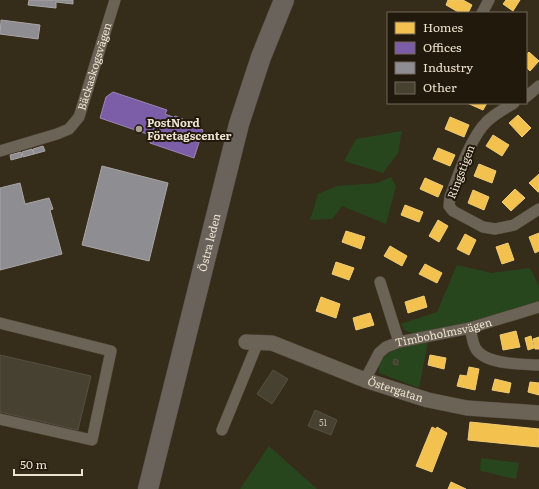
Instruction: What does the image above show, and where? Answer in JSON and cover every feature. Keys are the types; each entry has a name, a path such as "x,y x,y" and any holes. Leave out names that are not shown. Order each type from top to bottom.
{"highway":[{"name":"Östra leden","path":"148,489 239,124 260,57 284,0"}],"street":[{"name":"Bäckaskogsvägen","path":"0,151 57,134 69,128 79,117 115,0"},
{"path":"483,12 489,0"},
{"path":"527,96 539,86"},
{"name":"Ringstigen","path":"512,104 500,111 482,126 474,140 450,197 449,206 453,212 483,227 495,229 514,225 539,209"},
{"path":"380,282 399,342"},
{"name":"Timboholmsvägen","path":"365,380 379,353 386,347 399,342 470,328 539,307"},
{"path":"0,323 111,350 92,440 0,419"},
{"path":"470,328 476,349 482,356 514,364 539,365"},
{"name":"Östergatan","path":"222,430 252,342 272,343 365,380 428,400 467,408 539,413"}],"green space":[{"path":"402,131 398,153 383,173 344,161 356,139"},
{"path":"391,177 396,186 386,224 342,206 332,219 310,220 318,194 337,186 377,183"},
{"path":"457,265 491,273 530,268 539,286 539,304 455,328 415,334 404,330 401,324 437,312"},
{"path":"428,342 419,388 379,373 379,365 388,353 404,347"},
{"path":"269,446 317,489 240,489"},
{"path":"481,458 519,463 516,479 480,471"}],"building: Homes":[{"path":"448,0 463,0 472,5 468,12 458,12 446,5"},
{"path":"506,0 520,0 513,11 503,4"},
{"path":"529,52 539,61 530,71 527,68 527,54"},
{"path":"469,104 486,104 483,110"},
{"path":"518,115 531,128 522,137 509,123"},
{"path":"450,117 469,125 464,137 445,129"},
{"path":"493,135 509,145 502,156 486,146"},
{"path":"438,148 455,155 450,166 433,159"},
{"path":"479,164 496,171 492,183 474,176"},
{"path":"539,174 539,192 538,192 529,183"},
{"path":"425,178 443,186 438,197 420,189"},
{"path":"515,189 525,198 511,211 502,202"},
{"path":"473,190 489,197 484,210 468,203"},
{"path":"405,205 423,212 419,222 401,215"},
{"path":"438,220 448,226 439,242 429,236"},
{"path":"346,231 365,237 361,249 342,242"},
{"path":"539,233 539,251 535,253 529,237"},
{"path":"465,234 476,240 469,255 457,249"},
{"path":"508,243 514,260 502,264 496,247"},
{"path":"390,246 407,256 402,266 384,256"},
{"path":"336,262 354,268 349,280 332,274"},
{"path":"425,264 442,273 437,283 419,274"},
{"path":"424,296 427,307 408,313 405,302"},
{"path":"321,297 340,304 336,318 316,311"},
{"path":"370,313 374,325 356,330 353,318"},
{"path":"516,331 520,347 503,350 500,335"},
{"path":"531,336 534,348 528,350 525,338"},
{"path":"539,337 539,349 535,349 533,339"},
{"path":"430,355 446,358 444,369 428,365"},
{"path":"469,367 479,369 475,390 457,386 460,375 467,376"},
{"path":"495,379 511,383 509,393 492,390"},
{"path":"530,382 539,383 539,395 528,392"},
{"path":"470,422 539,429 539,447 468,440"},
{"path":"432,427 436,429 437,427 447,433 432,472 416,466"},
{"path":"451,482 466,489 448,489"}],"building: Offices":[{"path":"113,92 167,110 165,114 173,117 172,119 175,116 183,119 182,123 203,130 194,158 150,143 150,135 100,118 106,97"}],"building: Industry":[{"path":"29,0 73,0 73,4 56,2 56,8 28,5"},
{"path":"1,20 40,25 38,39 0,34"},
{"path":"43,146 45,151 34,154 33,149"},
{"path":"32,149 34,154 23,157 22,152"},
{"path":"21,152 22,157 11,160 10,155"},
{"path":"102,166 168,183 149,261 82,245"},
{"path":"20,183 25,204 49,198 53,209 50,210 62,254 0,270 0,188"}],"building: Other":[{"path":"0,355 91,376 78,430 0,412"},
{"path":"394,359 398,360 398,365 393,364"},
{"path":"273,370 288,379 272,404 257,394"},
{"path":"315,410 337,420 331,435 308,426"}],"place":[{"name":"PostNord Företagscenter","path":"139,129"}]}
